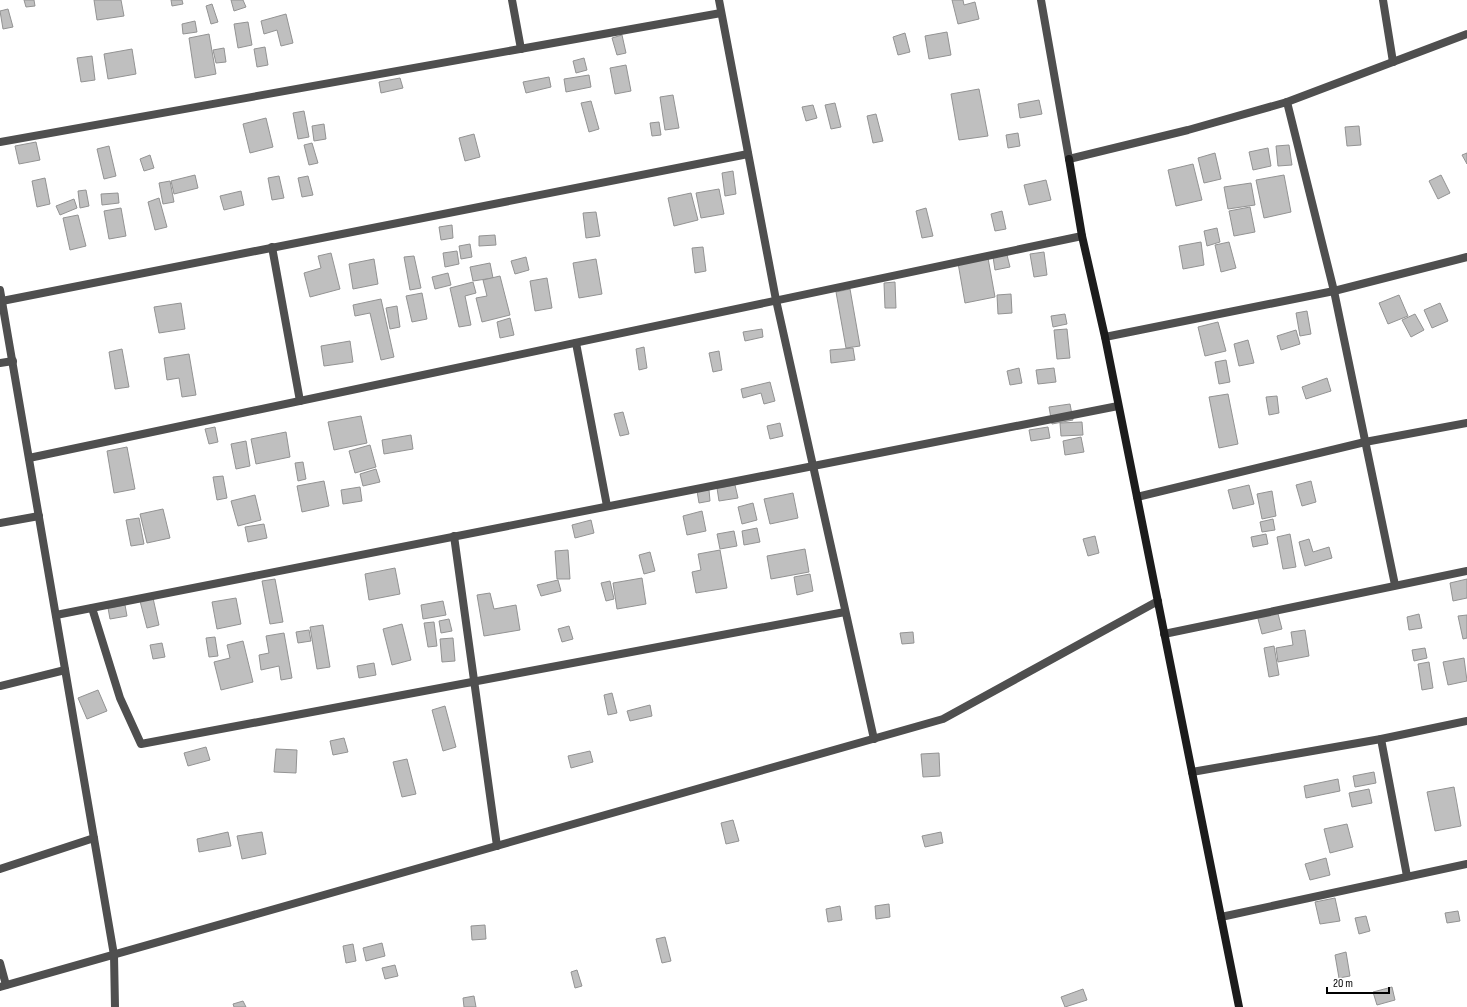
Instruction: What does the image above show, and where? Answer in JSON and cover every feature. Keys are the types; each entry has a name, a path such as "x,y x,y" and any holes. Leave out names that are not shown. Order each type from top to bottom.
{"street":[{"path":"512,0 521,49"},
{"path":"719,0 776,300 874,738"},
{"path":"1041,0 1082,236 1105,337 1239,1007"},
{"path":"1383,0 1393,62"},
{"path":"0,142 721,13"},
{"path":"1069,159 1188,130 1287,102 1467,34"},
{"path":"1287,102 1334,291 1395,585"},
{"path":"2,301 748,154"},
{"path":"29,458 1082,236"},
{"path":"272,248 300,401"},
{"path":"1105,337 1334,291 1467,257"},
{"path":"0,290 114,955 115,1007"},
{"path":"576,343 607,506"},
{"path":"0,363 12,361"},
{"path":"56,615 1118,406"},
{"path":"1137,497 1365,442 1467,423"},
{"path":"0,523 39,516"},
{"path":"454,536 497,846"},
{"path":"1164,634 1467,571"},
{"path":"0,963 3,986 943,719 1158,601"},
{"path":"92,608 120,698 141,744 845,612"},
{"path":"0,686 66,670"},
{"path":"1192,772 1381,739 1467,721"},
{"path":"1381,739 1407,876"},
{"path":"0,869 94,838"},
{"path":"1221,917 1467,864"}],"building":[{"path":"24,0 34,0 35,6 26,7"},
{"path":"94,0 121,0 124,16 97,20"},
{"path":"171,0 182,0 183,4 172,6"},
{"path":"231,0 243,0 246,7 234,11"},
{"path":"952,0 963,0 964,5 975,2 979,19 958,24"},
{"path":"212,4 218,22 211,24 206,6"},
{"path":"8,9 13,27 3,29 0,11"},
{"path":"286,14 293,43 281,46 277,30 264,34 261,21"},
{"path":"195,21 197,32 183,34 182,24"},
{"path":"248,22 252,45 238,48 234,24"},
{"path":"947,32 951,55 929,59 925,36"},
{"path":"905,33 910,52 898,55 893,37"},
{"path":"209,34 216,74 195,78 189,38"},
{"path":"622,35 626,53 617,55 612,38"},
{"path":"265,47 268,65 257,67 254,49"},
{"path":"224,48 226,62 216,63 213,50"},
{"path":"132,49 136,74 108,79 104,54"},
{"path":"92,56 95,80 81,82 77,58"},
{"path":"584,58 587,70 576,73 573,61"},
{"path":"626,65 631,91 615,94 610,68"},
{"path":"589,75 591,87 566,92 564,79"},
{"path":"549,77 551,87 526,93 523,82"},
{"path":"400,78 403,88 381,93 379,82"},
{"path":"979,89 988,136 959,140 951,94"},
{"path":"673,95 679,128 665,130 660,97"},
{"path":"1039,100 1042,114 1020,118 1018,104"},
{"path":"591,101 599,129 589,132 581,103"},
{"path":"835,103 841,127 831,129 825,105"},
{"path":"813,105 817,118 806,121 802,107"},
{"path":"304,111 309,137 298,139 293,113"},
{"path":"876,114 883,141 873,143 867,116"},
{"path":"266,118 273,147 250,153 243,124"},
{"path":"659,122 661,135 652,136 650,123"},
{"path":"324,124 326,139 314,141 312,126"},
{"path":"1359,126 1361,145 1347,146 1345,127"},
{"path":"1018,133 1020,146 1008,148 1006,135"},
{"path":"474,134 480,157 465,161 459,138"},
{"path":"36,142 40,160 19,164 15,146"},
{"path":"312,143 318,163 309,165 304,145"},
{"path":"1289,145 1292,165 1278,166 1276,146"},
{"path":"109,146 116,176 104,179 97,149"},
{"path":"1268,148 1271,166 1253,170 1249,152"},
{"path":"1215,153 1221,179 1204,183 1198,158"},
{"path":"1467,153 1467,164 1462,155"},
{"path":"150,155 154,168 144,171 140,159"},
{"path":"1193,164 1202,200 1176,206 1168,170"},
{"path":"733,171 736,194 725,196 722,173"},
{"path":"195,175 198,188 174,194 171,181"},
{"path":"1284,175 1291,212 1264,218 1256,180"},
{"path":"1441,175 1450,193 1438,199 1429,181"},
{"path":"279,176 284,198 272,200 268,178"},
{"path":"308,176 313,195 302,197 298,178"},
{"path":"45,178 50,204 37,207 32,181"},
{"path":"1046,180 1051,200 1029,205 1024,185"},
{"path":"170,181 174,202 163,204 159,183"},
{"path":"1251,183 1255,205 1228,209 1224,187"},
{"path":"719,189 724,214 701,218 696,193"},
{"path":"86,190 89,206 80,208 78,191"},
{"path":"241,191 244,205 224,210 220,196"},
{"path":"118,193 119,203 102,205 101,194"},
{"path":"691,193 698,220 674,226 668,198"},
{"path":"159,198 167,227 155,230 148,202"},
{"path":"74,199 77,208 60,215 56,206"},
{"path":"1250,207 1255,232 1234,236 1229,211"},
{"path":"121,208 126,236 109,239 104,211"},
{"path":"926,208 933,236 922,238 916,211"},
{"path":"1002,211 1006,229 995,231 991,214"},
{"path":"596,212 600,236 586,238 583,213"},
{"path":"78,215 86,246 70,250 63,218"},
{"path":"452,225 453,238 441,240 439,227"},
{"path":"1217,228 1220,242 1207,246 1204,231"},
{"path":"495,235 496,245 479,246 479,236"},
{"path":"1201,242 1204,265 1183,269 1179,246"},
{"path":"1229,242 1236,268 1221,272 1215,245"},
{"path":"470,244 472,257 461,259 459,246"},
{"path":"703,247 706,271 695,273 692,248"},
{"path":"457,251 459,264 445,267 443,253"},
{"path":"1044,252 1047,275 1034,277 1030,254"},
{"path":"331,253 340,289 310,297 304,273 321,268 318,256"},
{"path":"1007,255 1010,267 995,270 993,257"},
{"path":"414,256 421,288 410,290 404,257"},
{"path":"526,257 529,270 515,274 511,261"},
{"path":"988,258 995,297 965,303 958,263"},
{"path":"374,259 378,284 353,289 349,264"},
{"path":"596,259 602,294 579,298 573,263"},
{"path":"490,263 493,278 473,281 470,267"},
{"path":"448,273 451,285 435,289 432,277"},
{"path":"500,276 510,315 482,322 476,298 487,296 483,280"},
{"path":"547,278 552,308 535,311 530,281"},
{"path":"473,282 476,293 465,296 471,325 459,327 450,288"},
{"path":"895,282 896,308 885,308 884,283"},
{"path":"850,289 860,346 846,348 836,292"},
{"path":"422,293 427,319 412,322 406,296"},
{"path":"1011,294 1012,313 998,314 997,295"},
{"path":"1399,295 1408,316 1388,324 1379,303"},
{"path":"381,299 394,357 381,360 370,313 355,316 353,305"},
{"path":"181,303 185,329 159,333 154,307"},
{"path":"1440,303 1448,321 1432,328 1424,310"},
{"path":"397,306 400,327 390,329 386,308"},
{"path":"1307,311 1311,334 1300,336 1296,313"},
{"path":"1065,314 1067,324 1053,327 1051,316"},
{"path":"1415,314 1424,330 1411,337 1402,320"},
{"path":"510,318 514,335 500,338 497,322"},
{"path":"1218,322 1226,351 1205,356 1198,327"},
{"path":"762,329 763,337 745,341 743,332"},
{"path":"1067,329 1070,358 1057,359 1054,330"},
{"path":"1296,330 1300,344 1281,350 1277,336"},
{"path":"1248,340 1254,363 1239,366 1234,344"},
{"path":"350,341 353,362 324,366 321,346"},
{"path":"644,347 647,368 639,370 636,349"},
{"path":"853,348 855,360 831,363 830,350"},
{"path":"122,349 129,387 115,389 109,352"},
{"path":"719,351 722,370 713,372 709,353"},
{"path":"189,354 196,395 182,397 179,378 167,380 164,358"},
{"path":"1226,360 1230,382 1219,384 1215,362"},
{"path":"1019,368 1022,383 1010,385 1007,371"},
{"path":"1054,368 1056,382 1038,384 1036,370"},
{"path":"1327,378 1331,391 1306,399 1302,387"},
{"path":"770,382 775,401 764,404 761,393 743,398 741,389"},
{"path":"1228,394 1238,444 1219,448 1209,397"},
{"path":"1277,396 1279,413 1269,415 1266,397"},
{"path":"1070,404 1073,420 1052,424 1049,407"},
{"path":"623,412 629,434 620,436 614,414"},
{"path":"361,416 367,443 334,450 328,422"},
{"path":"1082,422 1083,435 1061,436 1060,423"},
{"path":"780,423 783,436 770,439 767,426"},
{"path":"215,427 218,442 209,444 205,429"},
{"path":"1048,427 1050,438 1031,441 1029,430"},
{"path":"286,432 290,457 256,464 251,439"},
{"path":"411,435 413,449 384,454 382,440"},
{"path":"1081,437 1084,452 1065,455 1063,441"},
{"path":"246,441 250,466 236,469 231,444"},
{"path":"370,445 376,467 355,473 349,451"},
{"path":"127,447 135,489 114,493 107,451"},
{"path":"303,462 306,479 298,481 295,463"},
{"path":"376,469 380,482 363,486 360,474"},
{"path":"223,476 227,498 217,500 213,477"},
{"path":"324,481 329,506 302,512 297,486"},
{"path":"1311,481 1316,502 1302,506 1296,485"},
{"path":"735,485 738,498 719,501 717,488"},
{"path":"1249,485 1254,504 1233,509 1228,490"},
{"path":"360,487 362,501 343,504 341,490"},
{"path":"709,490 710,501 699,503 697,491"},
{"path":"1272,491 1276,516 1262,519 1257,494"},
{"path":"793,493 798,518 770,524 764,499"},
{"path":"255,495 261,520 238,526 231,501"},
{"path":"753,503 757,520 742,524 738,507"},
{"path":"163,509 170,538 147,543 140,514"},
{"path":"702,511 706,531 687,535 683,516"},
{"path":"139,518 144,544 131,546 126,520"},
{"path":"1273,519 1275,530 1262,532 1260,522"},
{"path":"591,520 594,533 575,538 572,525"},
{"path":"264,524 267,538 248,542 245,527"},
{"path":"757,528 760,542 744,545 742,531"},
{"path":"734,531 737,546 720,549 717,534"},
{"path":"1266,534 1268,544 1253,547 1251,537"},
{"path":"1290,534 1296,567 1283,569 1277,537"},
{"path":"1095,536 1099,553 1088,556 1083,539"},
{"path":"1309,539 1313,552 1329,547 1332,558 1305,566 1299,542"},
{"path":"805,549 809,572 771,579 767,556"},
{"path":"568,550 570,579 557,579 555,551"},
{"path":"720,550 727,588 696,593 692,572 701,570 698,554"},
{"path":"650,552 655,571 644,574 639,555"},
{"path":"395,568 400,594 369,600 365,574"},
{"path":"810,574 813,591 797,595 794,577"},
{"path":"642,578 646,604 617,609 613,583"},
{"path":"275,579 283,622 270,624 262,581"},
{"path":"1467,579 1467,598 1453,601 1450,583"},
{"path":"558,580 561,591 541,596 537,585"},
{"path":"610,581 614,599 606,601 601,583"},
{"path":"490,593 494,609 516,605 520,630 484,636 477,595"},
{"path":"153,598 159,625 147,628 140,601"},
{"path":"236,598 241,624 217,629 212,602"},
{"path":"443,601 446,615 423,619 421,605"},
{"path":"125,605 127,616 110,619 108,608"},
{"path":"1277,610 1282,629 1262,634 1257,615"},
{"path":"1419,614 1422,628 1409,630 1407,617"},
{"path":"1467,615 1467,638 1463,639 1458,616"},
{"path":"449,619 452,631 441,633 439,621"},
{"path":"434,622 437,646 428,647 424,623"},
{"path":"402,624 411,660 392,665 383,629"},
{"path":"323,625 330,667 317,669 310,627"},
{"path":"569,626 573,639 562,642 558,629"},
{"path":"309,630 311,641 298,643 296,632"},
{"path":"1305,630 1309,656 1278,662 1276,648 1293,645 1291,632"},
{"path":"913,632 914,643 902,644 900,633"},
{"path":"284,633 292,678 281,680 279,666 261,670 259,655 269,653 266,636"},
{"path":"215,637 218,656 209,657 206,638"},
{"path":"453,638 455,661 442,662 440,639"},
{"path":"243,641 253,682 221,690 214,662 230,658 227,645"},
{"path":"162,643 165,657 153,659 150,645"},
{"path":"1274,646 1279,675 1269,677 1264,648"},
{"path":"1425,648 1427,658 1414,661 1412,650"},
{"path":"1464,658 1467,681 1448,685 1443,662"},
{"path":"1429,662 1433,688 1422,690 1418,664"},
{"path":"374,663 376,675 359,678 357,666"},
{"path":"98,690 107,711 87,719 78,698"},
{"path":"612,693 617,713 608,715 604,695"},
{"path":"650,705 652,716 630,721 627,711"},
{"path":"445,706 456,747 443,751 432,710"},
{"path":"344,738 348,752 333,755 330,741"},
{"path":"206,747 210,760 188,766 184,753"},
{"path":"276,749 297,750 296,773 274,772"},
{"path":"590,751 593,762 571,768 568,756"},
{"path":"939,753 940,776 923,777 921,754"},
{"path":"407,759 416,794 402,797 393,762"},
{"path":"1374,772 1376,783 1355,787 1353,776"},
{"path":"1338,779 1340,791 1306,798 1304,786"},
{"path":"1454,787 1461,826 1435,831 1427,792"},
{"path":"1369,789 1372,803 1352,807 1349,793"},
{"path":"733,820 739,841 726,844 721,823"},
{"path":"1347,824 1353,847 1330,853 1324,829"},
{"path":"228,832 231,846 199,852 197,839"},
{"path":"262,832 266,854 242,859 237,836"},
{"path":"941,832 943,843 925,847 922,836"},
{"path":"1326,858 1330,875 1310,880 1305,864"},
{"path":"1335,898 1340,921 1320,924 1315,902"},
{"path":"889,904 890,917 876,919 875,906"},
{"path":"840,906 842,920 828,922 826,909"},
{"path":"1458,911 1460,921 1447,923 1445,913"},
{"path":"1366,916 1370,931 1359,934 1355,918"},
{"path":"485,925 486,939 472,940 471,926"},
{"path":"665,937 671,961 662,963 656,939"},
{"path":"382,943 385,956 366,961 363,948"},
{"path":"353,944 356,961 346,963 343,946"},
{"path":"1346,952 1350,976 1339,978 1335,955"},
{"path":"395,965 398,976 385,979 382,968"},
{"path":"577,970 582,986 575,988 571,972"},
{"path":"1392,987 1395,1000 1377,1005 1373,992"},
{"path":"1083,989 1087,1000 1065,1007 1061,997"},
{"path":"474,996 476,1007 464,1007 463,998"},
{"path":"243,1001 246,1007 234,1007 233,1004"}]}
